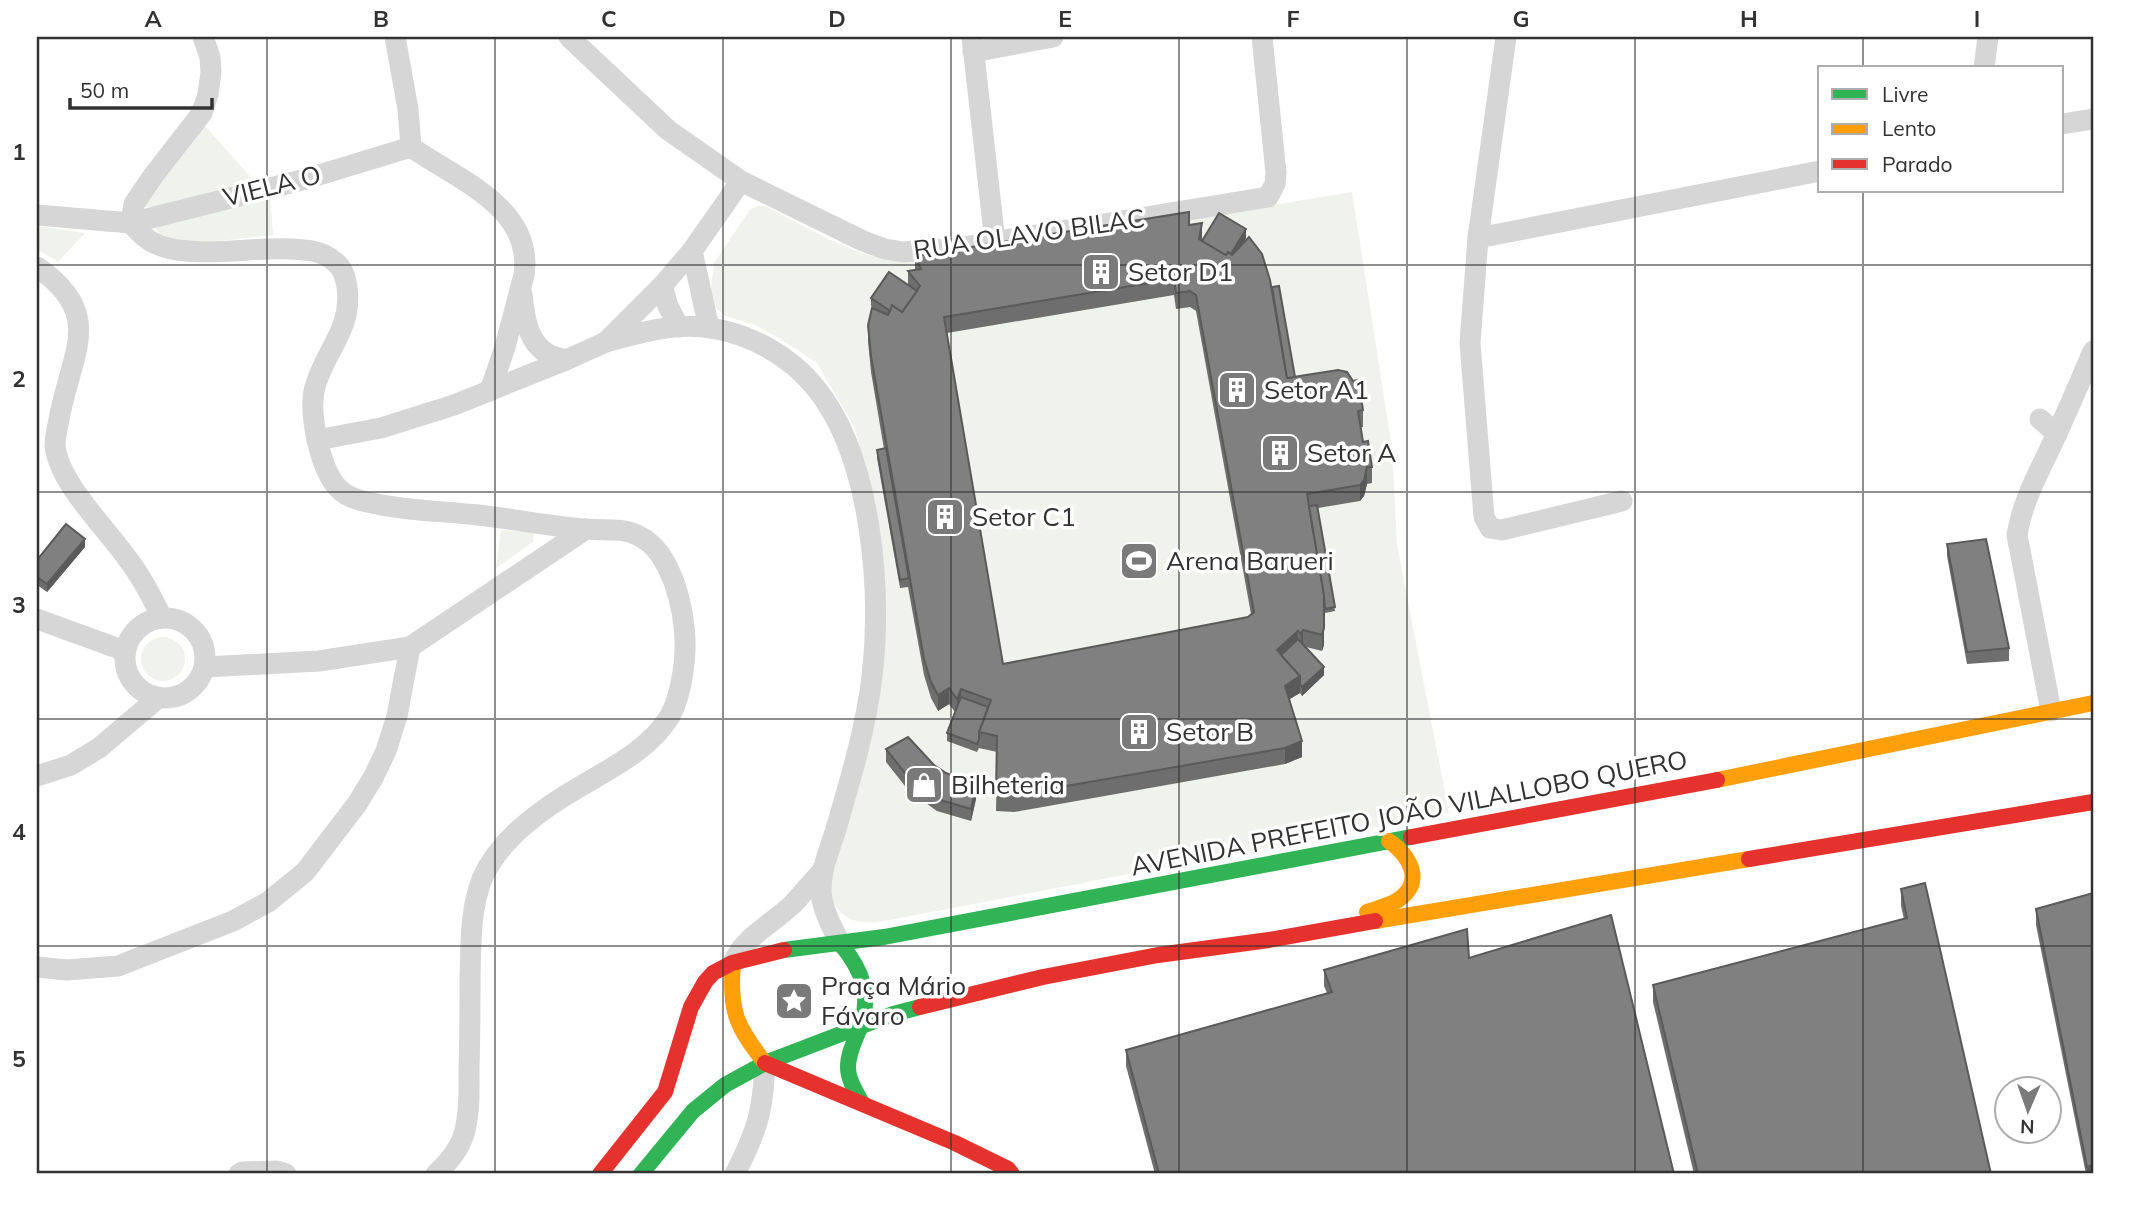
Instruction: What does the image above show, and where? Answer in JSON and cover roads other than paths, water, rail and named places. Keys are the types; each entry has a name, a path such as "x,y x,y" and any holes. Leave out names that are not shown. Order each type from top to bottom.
{"main road":[{"name":"AVENIDA PREFEITO JOÃO VILALLOBO QUERO","path":"733,963 780,951 884,937 1028,911 1700,783 2093,703"},
{"path":"641,1174 699,1106 715,1092 765,1063 904,1011 1043,977 1158,955 1256,942 2093,802"},
{"path":"1350,926 1369,911 1400,899 1412,882 1412,866 1408,858 1400,848 1389,841"},
{"path":"839,943 855,962 863,981 865,1000 860,1026 849,1053 848,1070 853,1088 862,1103"},
{"path":"600,1174 664,1092 671,1078 684,1028 697,994 708,978 733,963 732,999 738,1024 742,1034 765,1063 983,1155 1012,1174"}],"street":[{"path":"203,37 210,57 211,72 202,113 134,204 131,223 141,234 161,247 186,250 314,250 332,259 344,271 349,306 344,326 323,364 313,390 313,412 322,464 340,491 374,504 634,533 651,543 662,556 680,598 685,626 680,688 671,713 658,733 638,751 546,807 495,855 483,877 475,903 471,932 469,1100 465,1132 457,1149 436,1174"},
{"path":"395,37 408,108 411,147 500,207 509,216 523,246 525,265 521,285 490,391"},
{"name":"RUA OLAVO BILAC","path":"569,37 668,130 741,181 838,229 885,249 903,252 995,242 1262,199 1271,194 1276,173 1262,37"},
{"path":"995,242 972,44 1053,37"},
{"path":"1506,37 1472,294 1470,355 1484,517 1490,528 1503,530 1622,500"},
{"path":"1984,66 1988,37"},
{"path":"2064,124 2093,118"},
{"name":"VIELA O","path":"37,215 131,223 306,179 411,147"},
{"path":"1478,237 1818,171"},
{"path":"606,342 662,286 692,251 741,181"},
{"path":"692,251 709,328"},
{"path":"37,267 68,295 74,307 80,333 59,419 55,443 57,458 74,489 148,589 162,618"},
{"path":"521,285 527,324 533,338 547,354 566,360"},
{"path":"662,286 668,306 679,327"},
{"path":"317,440 381,428 454,405 606,342 647,331 679,327 709,328 763,345 791,364 815,386 837,420 853,460 862,493 873,559 875,632 867,715 834,837 822,870 821,894 825,911 839,943"},
{"path":"2051,711 2017,535 2019,522 2037,476 2093,351"},
{"path":"2040,419 2057,434"},
{"path":"205,667 319,661 410,647 586,529"},
{"path":"162,618 175,619 196,632 203,642 206,654 201,679 182,695 170,698 146,694 136,686 125,665 125,651 130,638 138,628 149,621 162,618"},
{"path":"37,619 125,651"},
{"path":"37,967 66,970 118,966 233,921 268,902 305,872 357,804 386,751 397,716 410,647"},
{"path":"37,776 71,765 99,748 158,698"},
{"path":"733,963 747,941 792,905 822,870"},
{"path":"735,1174 747,1152 760,1116 764,1096 765,1063"},
{"path":"239,1174 277,1171 286,1174"}],"place":[{"name":"Setor D1","path":"1101,272"},
{"name":"Setor A1","path":"1237,390"},
{"name":"Setor A","path":"1280,453"},
{"name":"Setor C1","path":"945,517"},
{"name":"Arena Barueri","path":"1139,561"},
{"name":"Setor B","path":"1139,732"},
{"name":"Bilheteria","path":"924,785"},
{"name":"Praça Mário Fávaro","path":"794,1001"}]}
